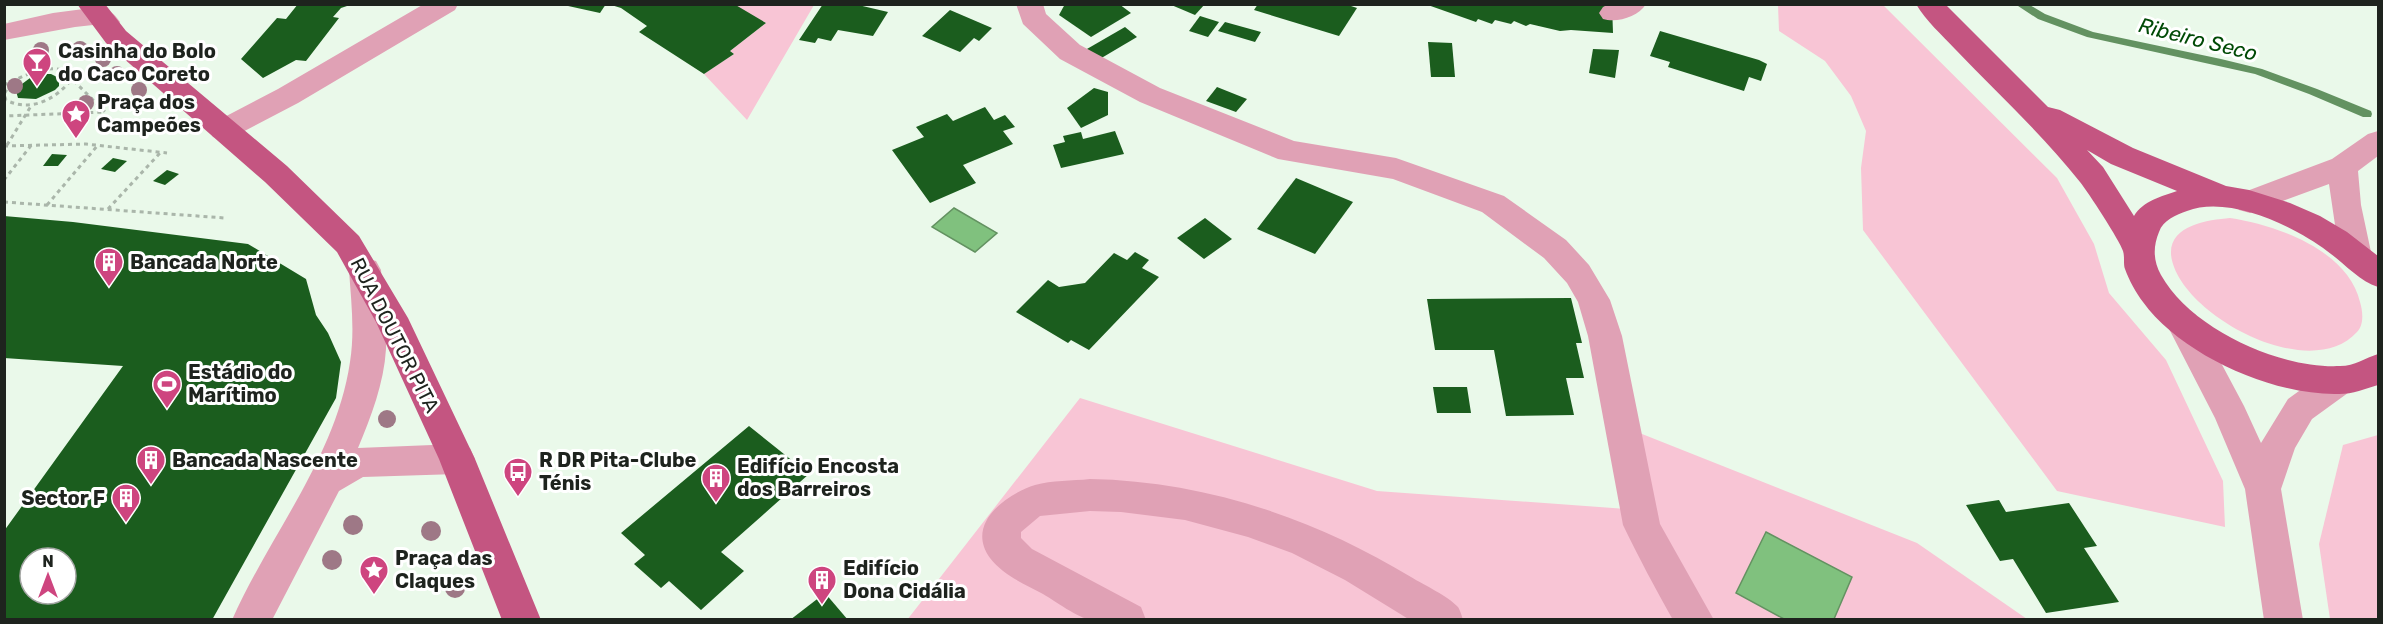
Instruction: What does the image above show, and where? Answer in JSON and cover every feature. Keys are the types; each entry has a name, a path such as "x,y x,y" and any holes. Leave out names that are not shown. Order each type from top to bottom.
{"main road":[{"path":"1929,4 2028,104 2092,175 2137,246 2140,264 2149,284 2163,304 2183,323 2219,348 2259,366 2301,378 2367,373"},
{"name":"RUA DOUTOR PITA","path":"94,17 276,174 348,244 391,318 457,459 522,620"},
{"path":"2028,104 2122,156 2237,200 2304,220 2355,252 2379,275"},
{"path":"2137,246 2148,219 2176,202 2237,200"}],"street":[{"path":"7,50 37,4"},
{"path":"223,130 288,96 445,4"},
{"path":"1029,4 1033,18 1070,52 1150,95 1289,151 1396,169 1493,204 1555,249 1578,274 1588,292 1605,336 1642,525 1659,560 1695,620"},
{"path":"7,50 42,22 94,17"},
{"path":"7,50 94,17"},
{"path":"41,39 94,17"},
{"path":"2237,200 2343,167 2379,141"},
{"path":"2343,167 2346,205 2355,252"},
{"path":"250,620 326,480 351,419 365,375 369,339 365,270"},
{"path":"2183,323 2232,416 2263,489 2284,620"},
{"path":"2263,489 2279,444 2300,409 2367,373"},
{"path":"326,480 346,467 363,462 457,459"},
{"path":"1127,620 1019,561 1003,545 1002,527 1015,511 1035,501 1078,495 1122,496 1179,504 1240,518 1303,541 1356,565 1444,620"}],"path":[{"path":"7,50 35,70 64,68 72,73 72,79 57,95 31,105 20,106 6,100 4,94 7,50"},
{"path":"4,85 7,50"},
{"path":"4,116 105,112 72,79"},
{"path":"6,145 31,105"},
{"path":"4,180 34,143"},
{"path":"6,145 98,144 167,153"},
{"path":"47,205 98,144"},
{"path":"107,209 160,152"},
{"path":"4,202 225,218"}],"shaded area":[{"path":"734,5 814,5 747,120 704,74 734,54 730,51 766,23"},
{"path":"1778,5 1883,5 2057,178 2094,244 2109,293 2166,360 2223,481 2225,527 2057,491 1863,230 1861,168 1866,131 1851,96 1825,61 1779,31"},
{"path":"954,208 997,233 975,252 932,227"},
{"path":"2230,218 2248,221 2288,234 2326,254 2353,284 2362,314 2362,322 2357,332 2337,346 2311,351 2283,347 2254,338 2227,323 2202,305 2184,285 2173,264 2171,251 2173,241 2188,228 2209,221"},
{"path":"1080,398 1377,491 1654,511 1632,430 1917,543 2027,619 907,620"},
{"path":"2378,435 2378,619 2330,619 2319,544 2343,445"},
{"path":"1766,532 1852,577 1834,619 1784,619 1736,593"}],"building":[{"path":"298,4 350,5 341,8 333,17 339,18 306,61 296,60 263,78 241,59 277,18 286,19"},
{"path":"559,4 606,4 600,13"},
{"path":"608,4 734,4 766,23 730,51 734,54 704,74 639,32 647,26 621,8"},
{"path":"823,4 854,4 888,12 873,36 838,30 831,41 818,38 815,43 799,40"},
{"path":"1065,4 1119,4 1131,13 1091,37 1059,15"},
{"path":"1169,4 1205,4 1195,15"},
{"path":"1258,4 1345,4 1357,8 1339,36 1254,10"},
{"path":"1425,4 1612,4 1613,33 1560,31 1530,24 1526,26 1514,21 1511,24 1495,20 1492,24 1478,19 1476,22"},
{"path":"950,10 992,28 979,41 974,38 960,52 922,36"},
{"path":"1200,16 1219,22 1208,37 1189,31"},
{"path":"1225,22 1261,32 1255,42 1218,31"},
{"path":"1125,27 1137,37 1093,63 1080,53"},
{"path":"1660,31 1759,60 1767,64 1761,81 1749,77 1744,91 1668,67 1670,62 1650,56"},
{"path":"1428,42 1452,43 1455,77 1431,77"},
{"path":"1593,49 1619,50 1615,78 1589,73"},
{"name":"Casinha do Bolo do Caco Coreto","path":"45,74 59,78 59,86 55,90 36,99 18,98 16,91 18,87 30,78"},
{"path":"1217,87 1247,99 1236,112 1206,101"},
{"path":"1094,88 1108,92 1108,115 1081,128 1067,108"},
{"path":"985,107 994,120 1005,115 1015,127 1003,131 1013,144 963,165 976,183 930,203 892,150 924,137 916,127 947,114 953,121"},
{"path":"1115,131 1124,154 1061,168 1053,145 1065,142 1063,136 1081,132 1083,139"},
{"path":"52,154 67,155 58,166 43,166"},
{"path":"113,158 127,161 115,172 101,169"},
{"path":"167,170 179,174 165,185 153,181"},
{"path":"1296,178 1353,202 1315,254 1257,229"},
{"name":"Estádio do Marítimo","path":"4,216 73,222 248,244 306,279 316,315 328,333 341,362 336,398 212,620 4,620 4,531 123,366 4,358"},
{"path":"1205,218 1232,239 1204,259 1177,238"},
{"path":"1135,252 1149,260 1142,268 1159,277 1089,350 1071,340 1068,343 1016,312 1048,280 1059,287 1085,283 1114,253 1127,260"},
{"path":"1571,298 1582,343 1576,343 1584,378 1566,378 1574,415 1506,416 1494,350 1435,350 1427,299"},
{"path":"1433,387 1467,387 1471,413 1437,413"},
{"name":"Edifício Encosta dos Barreiros","path":"749,426 809,474 721,552 744,571 701,610 669,581 661,588 634,564 645,555 621,533"},
{"path":"1999,500 2006,512 2069,503 2097,546 2084,548 2119,602 2046,613 2013,559 2000,561 1966,505"},
{"name":"Edifício Dona Cidália","path":"825,593 848,620 790,620"}],"waterway":[{"name":"Ribeiro Seco","path":"2020,4 2041,17 2065,27 2117,42 2221,62 2259,72 2313,91 2367,114"}],"place":[{"name":"Casinha do Bolo do Caco Coreto","path":"37,88"},
{"name":"Praça dos Campeões","path":"76,140"},
{"name":"Bancada Norte","path":"109,288"},
{"name":"Estádio do Marítimo","path":"167,410"},
{"name":"Bancada Nascente","path":"151,486"},
{"name":"R DR Pita-Clube Ténis","path":"518,498"},
{"name":"Edifício Encosta dos Barreiros","path":"716,504"},
{"name":"Sector F","path":"126,524"},
{"name":"Praça das Claques","path":"374,596"},
{"name":"Edifício Dona Cidália","path":"822,606"}]}
